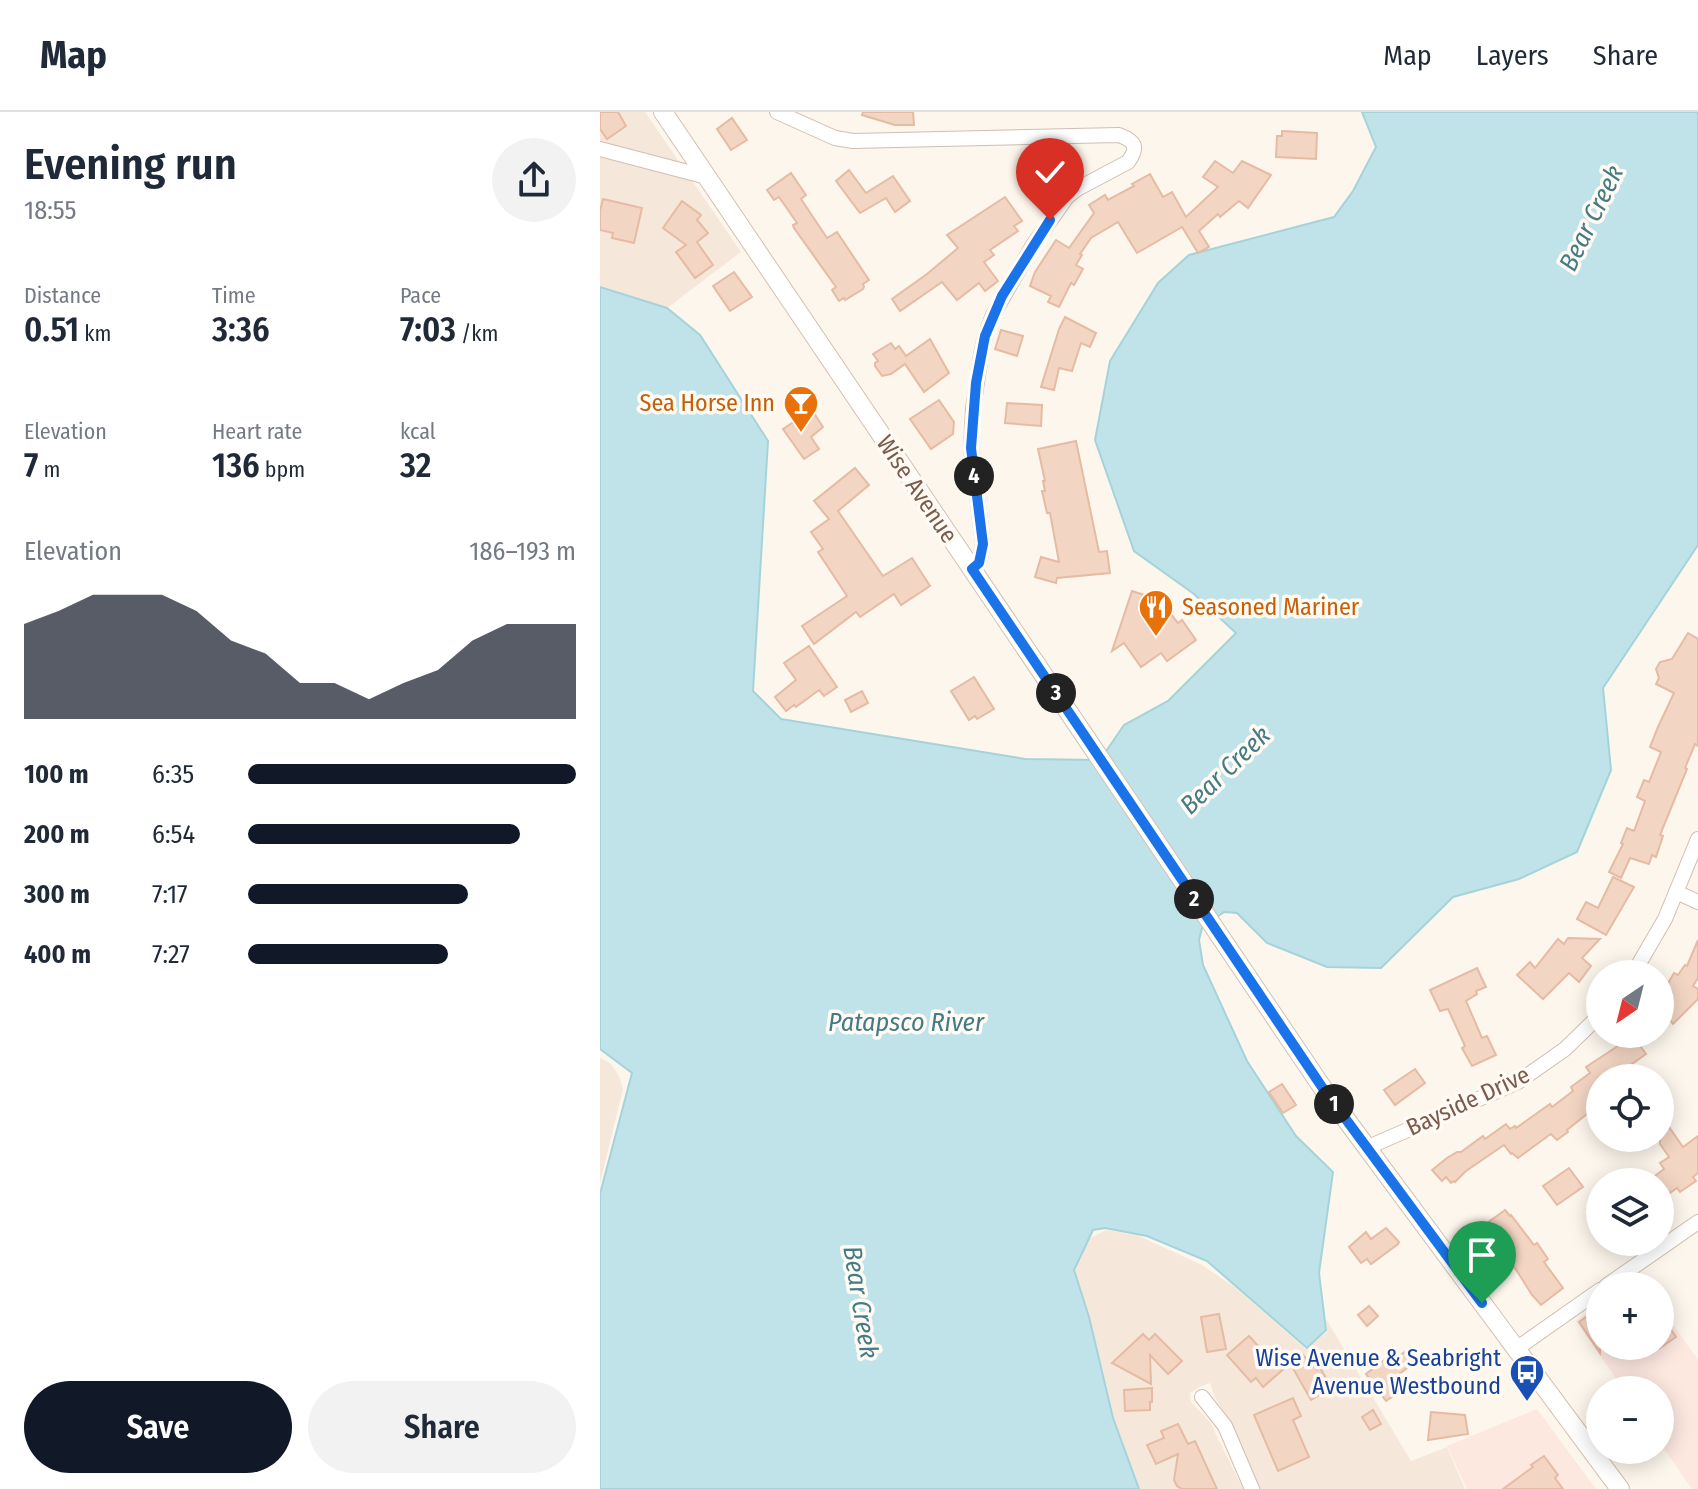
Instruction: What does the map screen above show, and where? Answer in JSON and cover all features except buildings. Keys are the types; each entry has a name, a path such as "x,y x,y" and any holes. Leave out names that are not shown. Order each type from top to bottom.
{"main road":[{"name":"Wise Avenue","path":"663,112 1252,984 1366,1148 1620,1489"}],"street":[{"path":"777,112 835,138 853,141 1119,135 1133,144 1134,154 1128,162 1067,197 1002,296 989,326 976,383 971,448 983,544 979,563 972,569"},
{"path":"600,149 707,177"},
{"path":"1641,960 1676,892 1698,839"},
{"path":"1676,892 1698,902"},
{"name":"Bayside Drive","path":"1366,1148 1518,1082 1565,1049 1586,1029"},
{"path":"1626,1272 1698,1222"},
{"path":"1516,1349 1586,1300"},
{"path":"1202,1397 1225,1426 1252,1489"}],"shaded area":[{"path":"600,112 645,112 741,252 667,308 600,287"},
{"path":"600,1058 611,1064 623,1089 600,1183"},
{"path":"1107,1230 1139,1236 1202,1265 1233,1286 1306,1349 1327,1332 1326,1319 1411,1461 1447,1447 1465,1489 1260,1489 1210,1383 1190,1393 1191,1402 1210,1422 1243,1489 1133,1489 1108,1420 1075,1271 1088,1239"},
{"path":"1586,1314 1586,1335 1576,1321"},
{"path":"1674,1326 1698,1360 1698,1489 1692,1489 1674,1463 1674,1376 1614,1376 1603,1360 1674,1360"},
{"path":"1537,1409 1596,1489 1467,1489 1447,1446"}],"water":[{"name":"Patapsco River","path":"1362,112 1698,112 1698,545 1603,688 1611,770 1577,852 1519,879 1453,897 1381,968 1327,967 1267,943 1237,913 1224,912 1202,928 1199,940 1203,965 1247,1061 1296,1136 1333,1172 1319,1273 1326,1330 1307,1348 1207,1261 1147,1236 1105,1228 1093,1230 1074,1270 1089,1317 1113,1418 1139,1489 600,1489 600,1194 632,1073 600,1049 600,287 667,308 700,335 768,441 753,691 781,719 1025,759 1100,760 1124,725 1168,701 1236,633 1194,594 1134,551 1095,440 1110,361 1158,283 1189,255 1334,217 1353,191 1376,147"}],"place":[{"name":"Sea Horse Inn","path":"801,434"},
{"name":"Seasoned Mariner","path":"1156,638"},
{"name":"Wise Avenue & Seabright Avenue Westbound","path":"1527,1403"}],"route":[{"path":"1050,220 1002,296 985,336 976,383 971,448 983,544 979,563 972,569 1322,1087 1482,1303"}],"water label":[{"name":"Bear Creek","path":"1591,218"},
{"name":"Bear Creek","path":"1225,770"},
{"name":"Bear Creek","path":"861,1302"}]}
